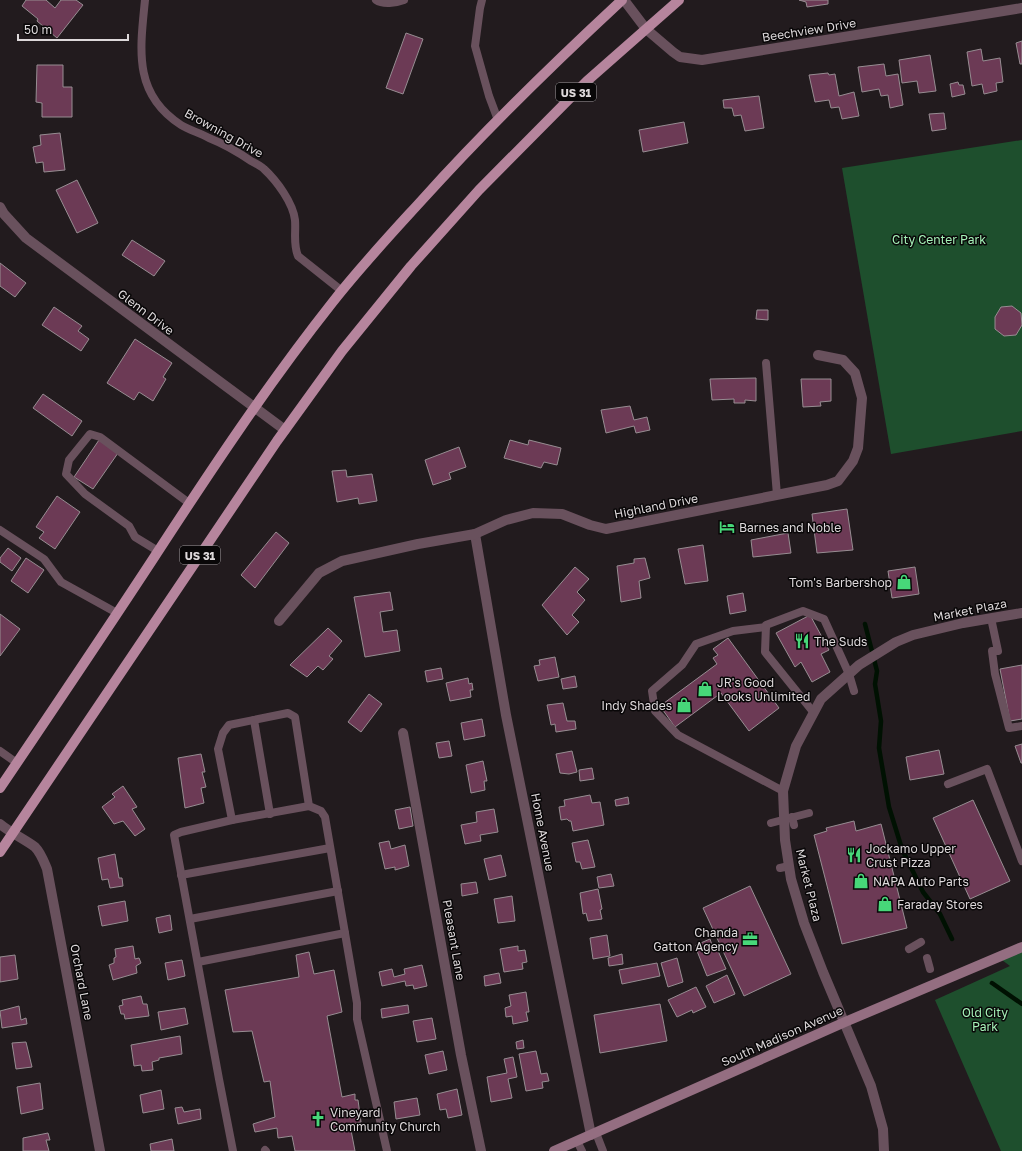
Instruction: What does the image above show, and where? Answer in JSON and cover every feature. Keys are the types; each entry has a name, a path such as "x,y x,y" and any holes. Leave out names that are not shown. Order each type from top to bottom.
{"main road":[{"name":"US 31","path":"0,788 189,503 295,351 342,291 450,169 590,30 623,0"},
{"name":"US 31","path":"0,852 285,430 342,351 411,266 479,190 587,80 679,0"},
{"name":"South Madison Avenue","path":"554,1151 845,1022 1022,947"}],"street":[{"name":"Beechview Drive","path":"623,0 646,29 673,52 680,56 702,60 1022,8"},
{"name":"Glenn Drive","path":"0,207 4,214 26,238 285,430"},
{"name":"Highland Drive","path":"279,621 319,573 342,561 475,534 506,520 533,513 562,514 590,525 606,529 827,485 838,481 853,461 858,448 862,398 855,373 843,360 818,355"},
{"name":"Home Avenue","path":"475,534 506,715 593,1134"},
{"name":"Market Plaza","path":"884,1151 883,1130 871,1086 823,972 804,923 791,879 784,867 785,840 790,821 783,791 796,746 821,699 859,665 896,642 913,635 963,623 1022,613"},
{"name":"Pleasant Lane","path":"403,732 461,1055 481,1151"},
{"name":"Orchard Lane","path":"0,824 12,834 36,848 47,869 100,1151"}],"lane":[{"name":"Browning Drive","path":"145,0 141,39 144,79 152,97 163,111 182,125 234,149 264,169 285,194 291,207 295,219 295,248 298,256 342,291"},
{"path":"376,0 380,3 398,2 404,0"},
{"path":"482,0 475,46 489,96 498,120"},
{"path":"766,363 777,495"},
{"path":"158,551 135,537 129,526 85,494 66,474 69,460 90,434 100,437 189,503"},
{"path":"0,530 44,559 61,582 117,613"},
{"path":"783,791 678,734 655,711 652,691 682,665 696,644 733,631 766,627 766,625 804,611 824,619 849,674 854,691"},
{"path":"991,618 998,651 992,651 995,674 1009,728 1022,726"},
{"path":"766,627 765,652 814,713"},
{"path":"232,820 218,749 223,733 229,725 288,713 295,716 309,806"},
{"path":"254,720 270,814"},
{"path":"0,751 17,763"},
{"path":"948,784 987,769 1022,861"},
{"path":"233,1151 174,835 232,820 309,806 321,811 325,817 357,1003 358,1019 388,1151"},
{"path":"771,823 790,821 809,813"},
{"path":"181,875 330,848"},
{"path":"190,919 338,891"},
{"path":"198,962 345,933"},
{"path":"909,949 921,942"},
{"path":"927,958 930,968"},
{"path":"593,1134 603,1151"},
{"path":"577,1141 582,1151"}],"green space":[{"name":"City Center Park","path":"1022,140 1022,431 891,454 842,168"},
{"name":"Old City Park","path":"1022,948 1022,1151 1001,1151 935,1000 1010,966 998,957"}],"building":[{"path":"26,0 46,0 55,8 61,0 76,0 83,5 57,38 37,21 38,19 22,6"},
{"path":"799,0 828,0 828,4 807,7 806,2"},
{"path":"406,33 423,39 403,94 386,88"},
{"path":"1022,41 1022,64 1020,64 1016,43"},
{"path":"981,49 983,61 1000,58 1003,82 996,83 997,91 984,94 982,84 972,86 967,52"},
{"path":"930,55 936,91 919,93 917,81 902,83 899,60"},
{"path":"884,64 886,76 898,74 903,105 890,108 888,95 881,96 879,89 862,92 858,67"},
{"path":"37,65 63,65 63,87 72,87 72,117 42,117 42,103 36,102"},
{"path":"828,73 829,75 835,74 839,96 854,92 859,116 842,119 839,107 831,108 829,100 815,102 809,75"},
{"path":"958,82 959,85 963,85 965,94 952,97 950,84"},
{"path":"759,96 764,128 745,131 741,115 734,116 732,108 724,108 723,100"},
{"path":"944,113 946,129 932,131 929,114"},
{"path":"684,122 688,143 643,152 639,130"},
{"path":"60,133 65,170 44,172 43,162 36,163 33,147 41,145 40,135"},
{"path":"77,180 98,223 77,233 56,190"},
{"path":"132,240 165,261 154,276 122,255"},
{"path":"0,263 26,283 15,297 0,286"},
{"path":"1012,306 1021,313 1022,325 1016,335 1004,336 995,329 995,317 1001,307"},
{"path":"54,307 82,326 78,331 89,339 81,351 42,325"},
{"path":"757,310 768,310 768,320 756,319"},
{"path":"135,339 172,363 163,377 166,379 153,401 139,392 134,400 107,383"},
{"path":"756,378 756,401 745,400 745,403 734,403 734,399 712,400 710,379"},
{"path":"801,379 831,379 831,401 820,402 821,406 803,407"},
{"path":"43,394 82,421 72,436 33,408"},
{"path":"630,406 634,420 647,417 650,430 636,433 634,426 606,433 601,410"},
{"path":"99,440 118,453 93,489 74,477"},
{"path":"510,440 528,445 529,440 561,448 557,465 544,462 541,468 504,458"},
{"path":"459,447 466,467 449,473 451,479 433,485 425,460"},
{"path":"346,470 347,477 372,474 377,501 359,504 358,498 337,502 332,471"},
{"path":"57,496 80,512 55,549 39,538 44,532 36,527"},
{"path":"847,509 853,550 817,553 812,514"},
{"path":"276,532 289,543 255,588 241,575"},
{"path":"788,533 791,553 753,557 751,540"},
{"path":"703,545 708,581 685,584 678,549"},
{"path":"8,548 21,558 12,571 0,562 0,558"},
{"path":"26,558 44,570 28,593 11,581"},
{"path":"645,558 650,578 639,581 641,598 621,602 617,566 634,563 634,559"},
{"path":"575,567 589,579 577,592 585,600 572,615 579,622 567,635 542,605"},
{"name":"Tom's Barbershop","path":"915,567 919,594 892,598 888,571"},
{"path":"390,592 393,610 380,612 383,632 397,630 400,651 365,657 354,597"},
{"path":"743,593 746,611 730,614 727,596"},
{"path":"0,614 20,629 0,656"},
{"name":"The Suds","path":"810,615 829,650 821,654 830,672 812,682 801,662 795,667 776,633"},
{"path":"328,628 342,641 329,656 333,659 323,670 318,666 307,677 290,665"},
{"path":"728,638 779,708 749,731 721,693 675,727 660,706 717,664 713,658 718,655 713,649"},
{"path":"555,657 559,677 538,681 534,666 540,665 539,660"},
{"path":"1022,665 1022,719 1010,721 1000,669"},
{"path":"441,668 443,679 427,682 425,671"},
{"path":"575,676 577,687 563,689 561,679"},
{"path":"468,678 469,684 472,683 473,690 470,690 471,697 450,701 446,683"},
{"path":"369,694 382,704 361,732 348,722"},
{"path":"563,703 567,721 575,721 576,729 556,732 555,724 551,725 547,705"},
{"path":"482,719 485,736 464,740 461,723"},
{"path":"449,741 452,756 439,758 436,743"},
{"path":"1022,744 1022,763 1021,763 1015,746"},
{"path":"939,750 944,774 910,780 906,757"},
{"path":"572,751 577,772 569,774 560,773 556,754"},
{"path":"201,754 205,772 202,772 206,787 201,788 204,803 185,808 178,758"},
{"path":"483,761 487,781 484,781 485,790 471,793 466,765"},
{"path":"592,768 594,779 580,781 579,770"},
{"path":"123,786 137,807 132,809 145,829 135,836 123,821 114,824 102,807 115,797 112,794"},
{"path":"590,795 592,803 600,802 604,825 573,831 571,821 567,819 561,820 559,807 565,806 564,800"},
{"path":"628,797 629,804 616,806 615,800"},
{"path":"973,800 1010,881 970,899 933,818"},
{"path":"410,807 413,826 399,829 395,810"},
{"path":"494,809 498,832 480,835 481,841 465,844 461,825 477,822 476,812"},
{"path":"854,821 856,831 881,824 907,928 842,944 814,835 827,831 826,828"},
{"path":"588,840 595,867 582,869 580,862 576,862 572,843"},
{"path":"389,841 391,849 405,845 409,866 395,870 395,867 385,869 379,843"},
{"path":"115,854 119,878 122,878 123,886 110,888 108,879 102,880 98,858"},
{"path":"501,855 506,876 489,880 484,859"},
{"path":"611,874 614,886 599,888 597,877"},
{"path":"476,882 478,893 462,896 461,884"},
{"path":"750,886 791,974 744,996 703,908"},
{"path":"598,889 602,909 600,910 602,919 588,921 586,913 583,914 580,893"},
{"path":"512,896 515,921 498,923 494,899"},
{"path":"125,901 128,921 102,926 98,906"},
{"path":"170,915 172,930 159,933 156,918"},
{"path":"607,935 610,956 593,959 590,938"},
{"path":"710,939 712,945 715,944 726,969 707,976 696,945"},
{"path":"133,946 135,959 139,958 141,963 136,966 137,973 113,980 109,965 114,963 114,958 116,957 115,949"},
{"path":"518,946 518,951 525,950 527,962 522,963 523,969 504,972 500,949"},
{"path":"309,952 314,974 334,970 342,1012 327,1016 342,1097 355,1094 355,1100 358,1100 361,1122 350,1125 355,1151 295,1151 292,1136 278,1138 277,1128 255,1132 253,1124 275,1117 270,1081 264,1082 252,1031 233,1032 225,990 299,977 296,955"},
{"path":"622,954 623,964 609,966 608,958"},
{"path":"15,955 18,979 0,982 0,957"},
{"path":"677,958 683,982 668,987 661,963"},
{"path":"182,960 185,976 168,980 165,963"},
{"path":"657,963 660,976 622,984 619,970"},
{"path":"422,965 427,986 414,989 413,985 406,986 405,981 382,986 379,972 392,969 394,977 405,974 404,969"},
{"path":"499,973 501,983 485,986 484,976"},
{"path":"727,975 735,994 714,1003 706,986"},
{"path":"696,987 706,1007 693,1013 692,1010 677,1017 668,1000"},
{"path":"526,992 529,1012 526,1012 528,1021 513,1024 512,1016 506,1017 505,1008 511,1006 509,995"},
{"path":"141,996 143,1004 147,1004 149,1016 125,1019 124,1014 121,1014 119,1006 123,1005 122,1000"},
{"path":"660,1004 667,1041 600,1053 594,1015"},
{"path":"408,1005 409,1013 382,1018 381,1009"},
{"path":"19,1006 21,1020 26,1018 27,1024 2,1028 0,1011"},
{"path":"185,1008 188,1024 161,1030 158,1012"},
{"path":"432,1018 436,1039 417,1042 413,1021"},
{"path":"180,1036 182,1054 159,1058 159,1060 152,1062 153,1070 142,1071 141,1065 134,1066 131,1045"},
{"path":"523,1040 524,1048 517,1049 516,1042"},
{"path":"26,1042 32,1067 16,1069 12,1043"},
{"path":"443,1051 447,1070 429,1074 425,1055"},
{"path":"536,1051 541,1074 547,1073 549,1081 542,1082 543,1088 526,1091 519,1054"},
{"path":"513,1057 517,1077 508,1079 512,1098 491,1102 487,1077 507,1073 504,1059"},
{"path":"40,1083 43,1109 21,1114 17,1087"},
{"path":"457,1089 462,1115 448,1118 446,1109 440,1110 437,1094"},
{"path":"161,1090 164,1109 143,1113 140,1095"},
{"path":"417,1098 420,1115 396,1119 394,1102"},
{"path":"182,1107 184,1112 200,1109 201,1119 178,1124 175,1108"},
{"path":"48,1133 50,1140 46,1140 49,1151 23,1151 23,1138"},
{"path":"172,1139 174,1151 151,1151 150,1144"}],"waterway":[{"path":"865,624 877,671 875,684 881,721 879,748 889,807 902,849 923,892 940,914 952,939"},
{"path":"992,983 1022,1004"}],"place":[{"name":"Barnes and Noble","path":"727,527"},
{"name":"Tom's Barbershop","path":"904,582"},
{"name":"The Suds","path":"802,641"},
{"name":"JR's Good Looks Unlimited","path":"705,689"},
{"name":"Indy Shades","path":"684,705"},
{"name":"Jockamo Upper Crust Pizza","path":"854,855"},
{"name":"NAPA Auto Parts","path":"861,881"},
{"name":"Faraday Stores","path":"885,904"},
{"name":"Chanda Gatton Agency","path":"750,939"},
{"name":"Vineyard Community Church","path":"318,1119"}]}
